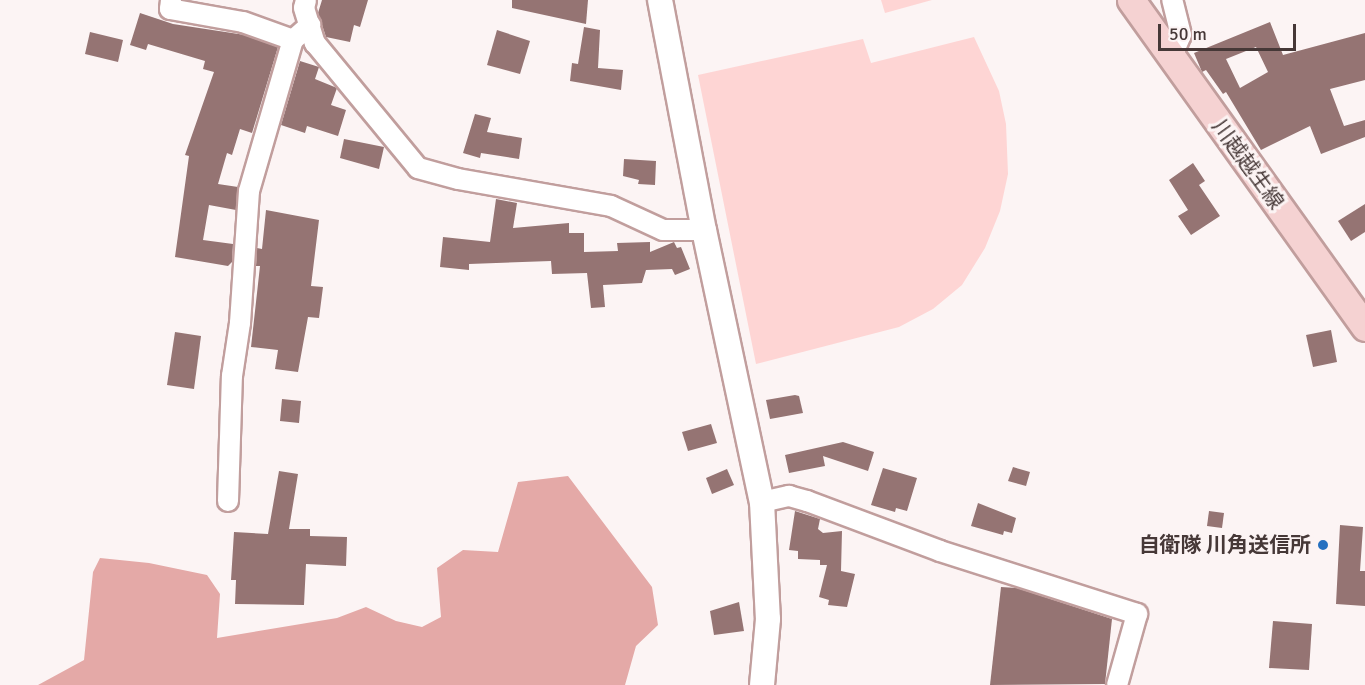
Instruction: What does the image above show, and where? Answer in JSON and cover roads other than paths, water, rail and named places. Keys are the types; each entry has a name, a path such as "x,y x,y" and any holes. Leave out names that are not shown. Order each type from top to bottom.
{"main road":[{"name":"川越越生線","path":"1131,0 1365,327"}],"street":[{"path":"171,0 170,9 243,22 293,40"},
{"path":"306,0 315,43 418,168 458,180 611,206 663,230 704,230"},
{"path":"660,0 704,230 762,502 768,619 762,685"},
{"path":"1171,58 1181,35 1172,0"},
{"path":"228,501 232,376 240,322 249,191 293,40 310,25"},
{"path":"762,502 789,496 807,501 940,551 1137,614 1117,685"}],"place":[{"name":"自衛隊 川角送信所","path":"1323,545"}]}
